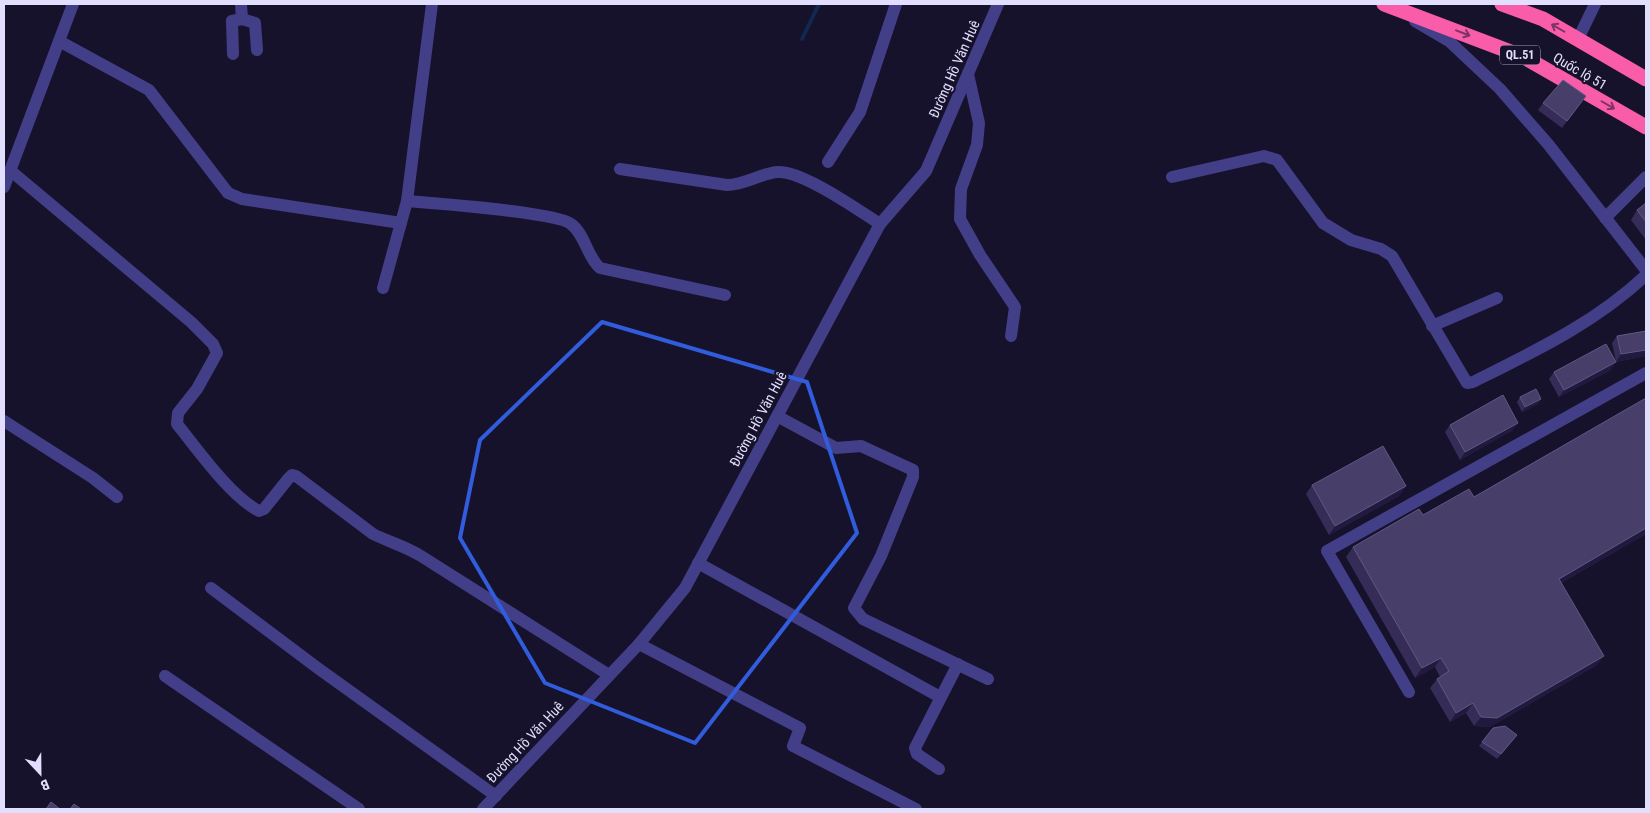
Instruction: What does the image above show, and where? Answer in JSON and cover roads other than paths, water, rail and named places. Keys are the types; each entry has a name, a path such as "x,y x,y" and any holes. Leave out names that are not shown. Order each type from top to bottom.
{"highway":[{"name":"Quốc lộ 51","path":"1502,4 1543,19 1646,79"},
{"name":"Quốc lộ 51","path":"1388,5 1524,57 1646,127"}],"street":[{"path":"4,187 73,4"},
{"path":"241,4 242,18"},
{"path":"383,288 408,201 432,4"},
{"path":"828,162 860,112 896,4"},
{"name":"Đường Hồ Văn Huê","path":"483,809 639,644 674,602 698,563 880,224 926,171 998,4"},
{"path":"1578,39 1595,4"},
{"path":"1388,5 1449,41 1500,89 1548,144 1646,270"},
{"path":"233,54 232,21 242,18 255,22 256,50"},
{"path":"59,41 149,90 228,193 242,199 401,223"},
{"path":"968,74 979,123 977,145 960,189 960,219 980,255 1015,307 1011,336"},
{"path":"1172,177 1264,156 1277,160 1323,222 1350,240 1381,248 1392,256 1467,383 1473,382 1565,337 1626,294 1646,275"},
{"path":"620,169 727,185 737,185 777,172 791,173 836,197 880,224"},
{"path":"11,170 191,322 213,344 217,353 197,389 178,413 177,424 213,468 250,507 259,512 264,509 288,479 292,475 296,476 373,534 387,541 401,544 609,675"},
{"path":"1605,218 1646,177"},
{"path":"408,201 534,215 567,221 575,228 592,259 600,268 725,295"},
{"path":"1432,326 1497,298"},
{"path":"1409,692 1327,551 1646,373"},
{"path":"777,416 836,448 861,446 913,470 913,477 881,556 854,608 863,619 988,679"},
{"path":"4,421 93,478 117,497"},
{"path":"698,563 940,697"},
{"path":"211,588 319,669 496,796"},
{"path":"639,644 800,728 793,746 916,809"},
{"path":"939,769 915,750 958,664"},
{"path":"165,676 359,809"}],"waterway":[{"path":"802,39 819,4"}]}
